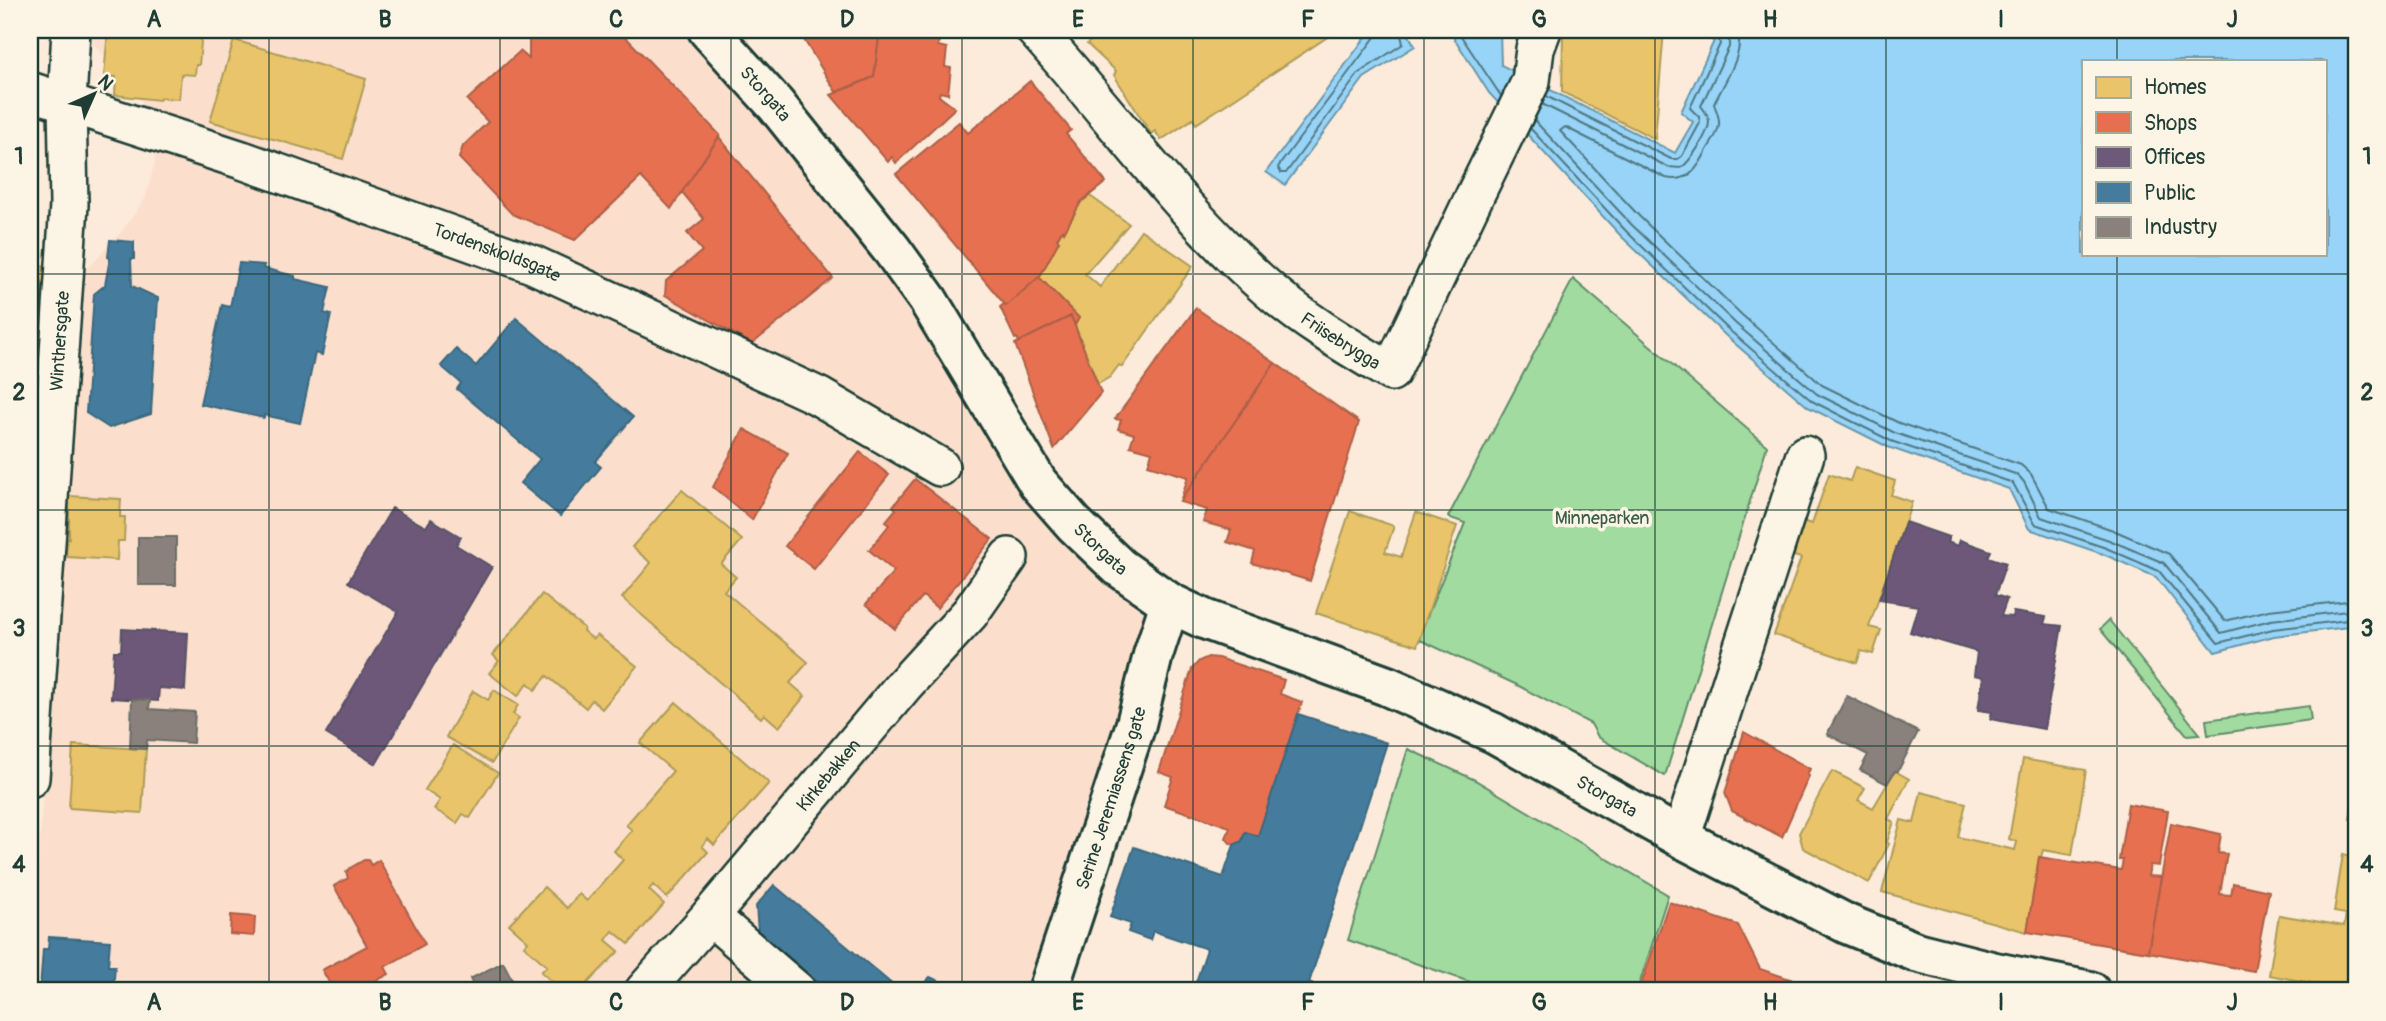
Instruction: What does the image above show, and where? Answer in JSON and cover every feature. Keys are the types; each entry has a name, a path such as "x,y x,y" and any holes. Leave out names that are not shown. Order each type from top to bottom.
{"street":[{"name":"Winthersgate","path":"30,778 41,437 69,205 67,102 71,30"},
{"name":"Storgata","path":"708,30 776,105 899,260 928,300 1038,483 1074,524 1119,567 1170,603 1204,619 1387,686 1459,716 1681,838 1847,924 1916,952 1995,972 2090,991"},
{"name":"Friisebrygga","path":"1035,30 1093,94 1190,212 1268,289 1340,341 1391,372 1508,128 1536,54"},
{"name":"Tordenskioldsgate","path":"30,91 242,160 532,264 818,396 940,467"},
{"path":"1681,838 1805,455"},
{"name":"Kirkebakken","path":"644,991 904,685 970,613 1009,557"},
{"name":"Serine Jeremiassens gate","path":"1048,991 1136,724 1170,603"},
{"path":"710,916 797,991"}],"shaded area":[{"path":"94,30 749,30 751,54 1068,531 1172,601 1048,991 30,991 30,953 79,277 122,231 145,199 155,162 152,125 136,90 93,44"}],"green space":[{"name":"Minneparken","path":"1573,279 1767,446 1665,776 1598,737 1591,724 1515,684 1418,639 1465,523 1448,517"},
{"path":"2109,620 2200,734 2187,735 2100,629"},
{"path":"2309,706 2311,720 2208,735 2206,720"},
{"path":"1408,749 1475,780 1668,895 1637,991 1496,991 1348,940"}],"water":[{"path":"1371,30 1406,30 1415,46 1364,78 1285,185 1266,172"},
{"path":"1449,30 1500,30 1501,65 1675,153 1693,122 1681,112 1714,41 1691,30 2356,30 2356,626 2274,636 2215,652 2156,577 2103,554 2029,529 2009,489 1888,447 1808,407 1725,335 1621,236 1489,93"}],"building: Homes":[{"path":"30,30 36,30 34,54 30,57"},
{"path":"108,30 202,31 199,65 196,65 195,75 181,74 179,99 159,100 115,95 116,77 104,76"},
{"path":"1102,30 1338,30 1196,124 1193,119 1161,140 1155,131 1151,134 1114,75 1116,71 1087,44"},
{"path":"1563,30 1664,30 1655,139 1562,92"},
{"path":"234,40 366,79 343,159 210,121"},
{"path":"1090,196 1129,224 1085,274 1100,287 1141,230 1193,266 1122,367 1119,365 1110,377 1098,384 1075,325 1079,318 1039,277 1059,241 1057,239 1062,230 1064,232 1081,202"},
{"path":"30,263 46,266 38,320 30,319"},
{"path":"1855,467 1895,481 1891,495 1912,502 1869,627 1881,630 1873,654 1861,651 1857,663 1774,635 1801,558 1794,556 1802,521 1812,524 1829,474 1850,481"},
{"path":"682,490 742,540 721,564 736,577 724,591 808,662 790,683 805,696 779,727 764,714 761,718 622,598 651,563 632,547"},
{"path":"69,496 121,499 120,517 125,517 124,541 118,541 117,560 66,557 67,538 69,539"},
{"path":"1350,511 1394,526 1385,552 1401,557 1416,512 1457,526 1417,646 1316,613"},
{"path":"542,594 584,628 583,631 593,639 597,635 637,666 602,709 592,700 586,708 547,676 535,690 528,683 518,696 489,673 499,661 493,655"},
{"path":"494,690 518,705 513,714 519,718 492,763 446,737 473,691 488,700"},
{"path":"676,702 769,783 714,845 708,839 702,846 708,852 667,898 653,885 649,890 664,904 629,944 613,931 606,940 619,951 580,991 563,991 541,972 547,966 524,946 528,941 509,924 544,887 567,908 579,894 587,901 623,860 614,851 632,830 626,825 673,771 640,743"},
{"path":"73,745 146,749 142,813 69,808"},
{"path":"453,745 498,773 470,818 463,814 457,823 434,809 440,800 425,790"},
{"path":"2023,759 2086,770 2072,855 2043,850 2039,857 2027,932 1882,892 1901,820 1914,823 1921,792 1966,803 1958,837 2015,850 2017,842 2009,839"},
{"path":"1832,771 1865,788 1858,800 1873,808 1895,771 1909,779 1888,819 1894,822 1887,842 1889,844 1869,883 1803,848 1799,833"},
{"path":"2356,780 2356,821 2350,819"},
{"path":"2343,854 2356,857 2356,965 2351,990 2269,975 2279,915 2344,926 2346,914 2334,912"}],"building: Shops":[{"path":"538,30 619,30 720,135 671,209 641,177 575,240 512,214 459,158 463,146 488,122 467,100 520,51 529,59 529,38"},
{"path":"798,30 880,30 874,77 836,92"},
{"path":"880,30 941,30 938,46 947,48 945,67 951,68 948,94 940,92 939,96 955,108 896,163 892,157 888,162 831,95 874,77"},
{"path":"1030,81 1071,130 1066,134 1106,182 1081,202 1057,239 1059,241 1038,280 1006,306 896,174 959,122 968,133"},
{"path":"719,137 833,278 752,344 665,295 666,281 702,251 687,233 704,219 682,192"},
{"path":"1039,277 1079,318 1075,325 1071,316 1019,342 1000,307 1004,304 1006,306"},
{"path":"1196,308 1275,363 1180,502 1188,477 1148,465 1152,452 1130,446 1134,434 1118,429 1121,420 1115,419"},
{"path":"1071,316 1101,393 1054,449 1015,344"},
{"path":"1275,363 1359,422 1310,581 1252,563 1255,551 1227,542 1231,530 1203,522 1207,510 1180,502"},
{"path":"744,429 788,453 752,520 713,487"},
{"path":"860,452 889,475 814,569 785,546"},
{"path":"915,479 992,539 937,608 923,596 895,629 866,604 894,571 869,550 889,525 885,522 896,509 893,506"},
{"path":"1208,657 1284,680 1280,694 1302,702 1258,836 1245,832 1242,841 1236,845 1226,838 1230,827 1164,805 1173,777 1159,772 1192,669 1199,661"},
{"path":"1744,732 1810,769 1782,837 1732,811 1725,793"},
{"path":"2128,804 2168,811 2159,866 2150,865 2148,876 2161,877 2148,952 2027,932 2039,857 2121,870 2123,860 2119,860"},
{"path":"2171,823 2221,834 2218,853 2227,854 2220,894 2231,895 2233,883 2269,891 2254,971 2148,952"},
{"path":"368,860 371,865 379,860 425,944 385,967 389,974 357,991 334,991 322,970 367,946 334,886 348,878 346,872 350,868"},
{"path":"1669,902 1738,925 1760,969 1826,991 1639,991"},
{"path":"231,915 255,917 254,936 230,934"}],"building: Offices":[{"path":"392,508 426,527 431,519 461,537 456,545 492,567 376,764 326,734 398,612 348,582"},
{"path":"1905,522 1949,537 1947,542 1958,546 1960,540 1991,551 1988,557 2006,563 1995,595 2007,599 2001,616 2012,617 2013,612 2046,617 2044,624 2062,626 2044,729 1990,719 1992,712 1978,710 1983,677 1974,675 1977,652 1910,632 1918,606 1879,600"},
{"path":"122,629 188,633 185,690 159,688 158,701 111,698 114,651 121,651"}],"building: Public":[{"path":"110,240 134,242 134,259 131,259 132,286 158,298 151,414 109,428 86,413 94,294 105,285"},
{"path":"239,263 264,265 263,268 295,276 295,279 330,287 324,313 331,315 322,355 315,353 300,423 200,404 222,305 230,307"},
{"path":"516,318 633,417 595,462 601,467 560,516 520,483 540,459 457,389 461,383 441,366 456,349 476,366"},
{"path":"1298,714 1387,743 1309,983 1322,988 1321,991 1193,991 1207,949 1153,931 1150,940 1128,932 1131,924 1110,917 1134,847 1223,877 1234,845 1242,841 1245,832 1258,836"},
{"path":"774,885 900,991 827,991 758,932 756,906"},
{"path":"49,937 110,941 108,966 115,966 113,991 40,991 43,949 48,949"},
{"path":"930,977 961,991 917,991"}],"building: Industry":[{"path":"138,537 176,537 176,585 138,585"},
{"path":"1847,696 1918,732 1898,771 1895,771 1887,784 1860,770 1868,755 1827,734"},
{"path":"132,699 150,700 149,709 195,712 193,743 147,740 146,749 130,748"},
{"path":"503,962 518,991 476,991 470,979"}]}
